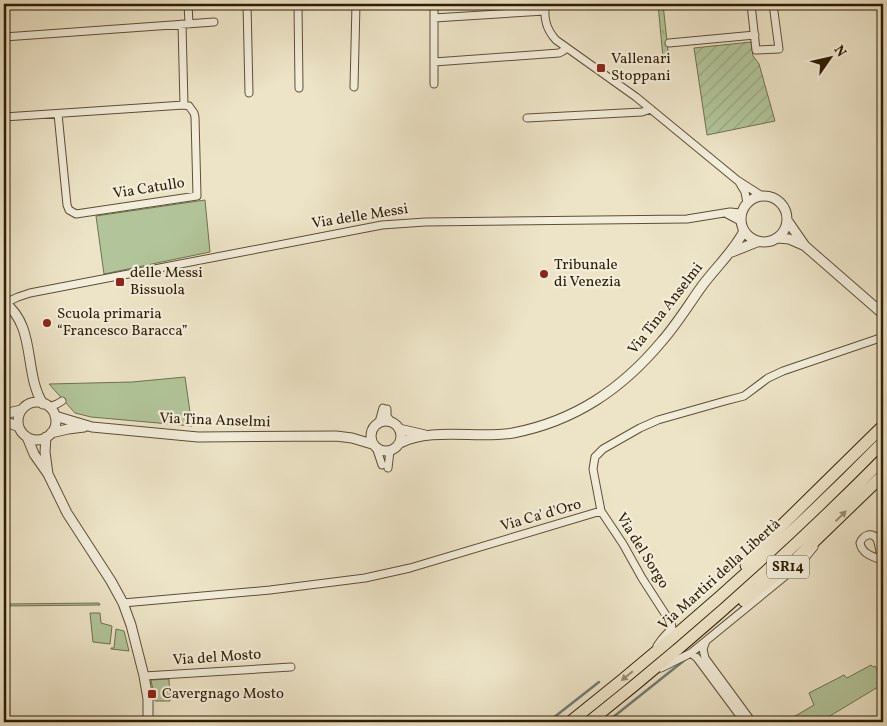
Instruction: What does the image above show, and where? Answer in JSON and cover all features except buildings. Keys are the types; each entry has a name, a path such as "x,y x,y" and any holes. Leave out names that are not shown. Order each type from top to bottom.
{"main road":[{"name":"SR14","path":"704,611 734,575 749,562 772,535 883,426"},
{"name":"Via Martiri della Libertà","path":"570,722 704,611 830,496 883,442"},
{"name":"Via Martiri della Libertà","path":"589,722 649,673 687,650 883,459"},
{"name":"SR14","path":"687,650 784,570 883,475"}],"street":[{"path":"4,117 184,105 188,4"},
{"path":"247,4 249,92"},
{"path":"298,4 300,88"},
{"path":"354,87 356,4"},
{"path":"434,4 434,84"},
{"path":"751,4 756,50 779,49 773,4"},
{"path":"434,18 545,7 545,23 551,35 566,48 651,109 737,180 762,196"},
{"path":"4,37 214,22"},
{"path":"669,43 755,35"},
{"path":"434,62 559,53 566,48"},
{"name":"Via Catullo","path":"58,114 67,205 69,210 76,214 197,196 195,117 192,109 184,105"},
{"path":"527,118 642,112 651,109"},
{"path":"737,180 745,192 747,202 741,217 744,231 752,239 764,243 778,238 789,239 805,246"},
{"path":"747,202 762,196 772,197 783,206 787,228 778,238"},
{"name":"Via delle Messi","path":"5,302 30,293 382,225 425,222 687,219 726,213 741,217"},
{"path":"787,220 805,246 883,314"},
{"name":"Via Tina Anselmi","path":"428,436 513,433 564,418 598,400 623,382 663,340 744,231"},
{"name":"Via Tina Anselmi","path":"729,253 757,242"},
{"path":"5,302 16,314 24,329 34,384 54,416 54,428 48,435 40,439 27,437"},
{"name":"Via Ca' d'Oro","path":"123,603 261,591 382,575 600,511 593,462 598,453 607,445 648,424 725,401 738,399 775,374 883,337"},
{"path":"19,427 18,418 30,400 34,384"},
{"path":"4,414 36,402 46,405 57,404 62,401"},
{"path":"400,444 401,435 399,429 387,416 385,408 370,436 385,466 390,452 400,444 428,436"},
{"name":"Via Tina Anselmi","path":"54,416 92,426 198,437 338,436"},
{"path":"4,421 19,427 27,437 34,454 48,474 67,513 123,603 133,631 144,676 148,722"},
{"path":"338,436 366,431 376,425 392,422"},
{"name":"Via Tina Anselmi","path":"48,435 68,429 92,426"},
{"path":"399,429 428,436"},
{"path":"48,435 45,452 48,474"},
{"path":"338,436 352,438 390,452"},
{"name":"Via del Sorgo","path":"600,511 623,544 671,623 672,628 662,639 652,656"},
{"path":"746,722 697,658 687,650 707,640 800,564 808,556 821,535"},
{"path":"707,640 703,650 705,658 752,722"},
{"name":"Via del Mosto","path":"144,676 291,667"}],"green space":[{"path":"658,4 663,4 668,51 668,57 663,58"},
{"path":"751,42 753,56 759,64 775,121 707,135 694,48"},
{"path":"205,200 210,252 104,274 96,216"},
{"path":"185,377 192,426 91,417 75,413 49,384 132,382"},
{"path":"99,603 100,605 4,606 4,604"},
{"path":"90,613 100,613 101,623 112,626 110,644 93,642"},
{"path":"116,629 124,631 129,651 111,649 114,648"},
{"path":"871,665 875,666 883,684 820,722 785,722 814,705 809,693 844,675 847,678"},
{"path":"169,679 170,701 155,701 151,680"}],"waterway":[{"path":"607,722 686,659"},
{"path":"548,722 599,682"}],"place":[{"name":"Vallenari Stoppani","path":"601,68"},
{"name":"Tribunale di Venezia","path":"544,274"},
{"name":"delle Messi Bissuola","path":"120,282"},
{"name":"Scuola primaria “Francesco Baracca”","path":"47,323"},
{"name":"Cavergnago Mosto","path":"152,694"}]}
